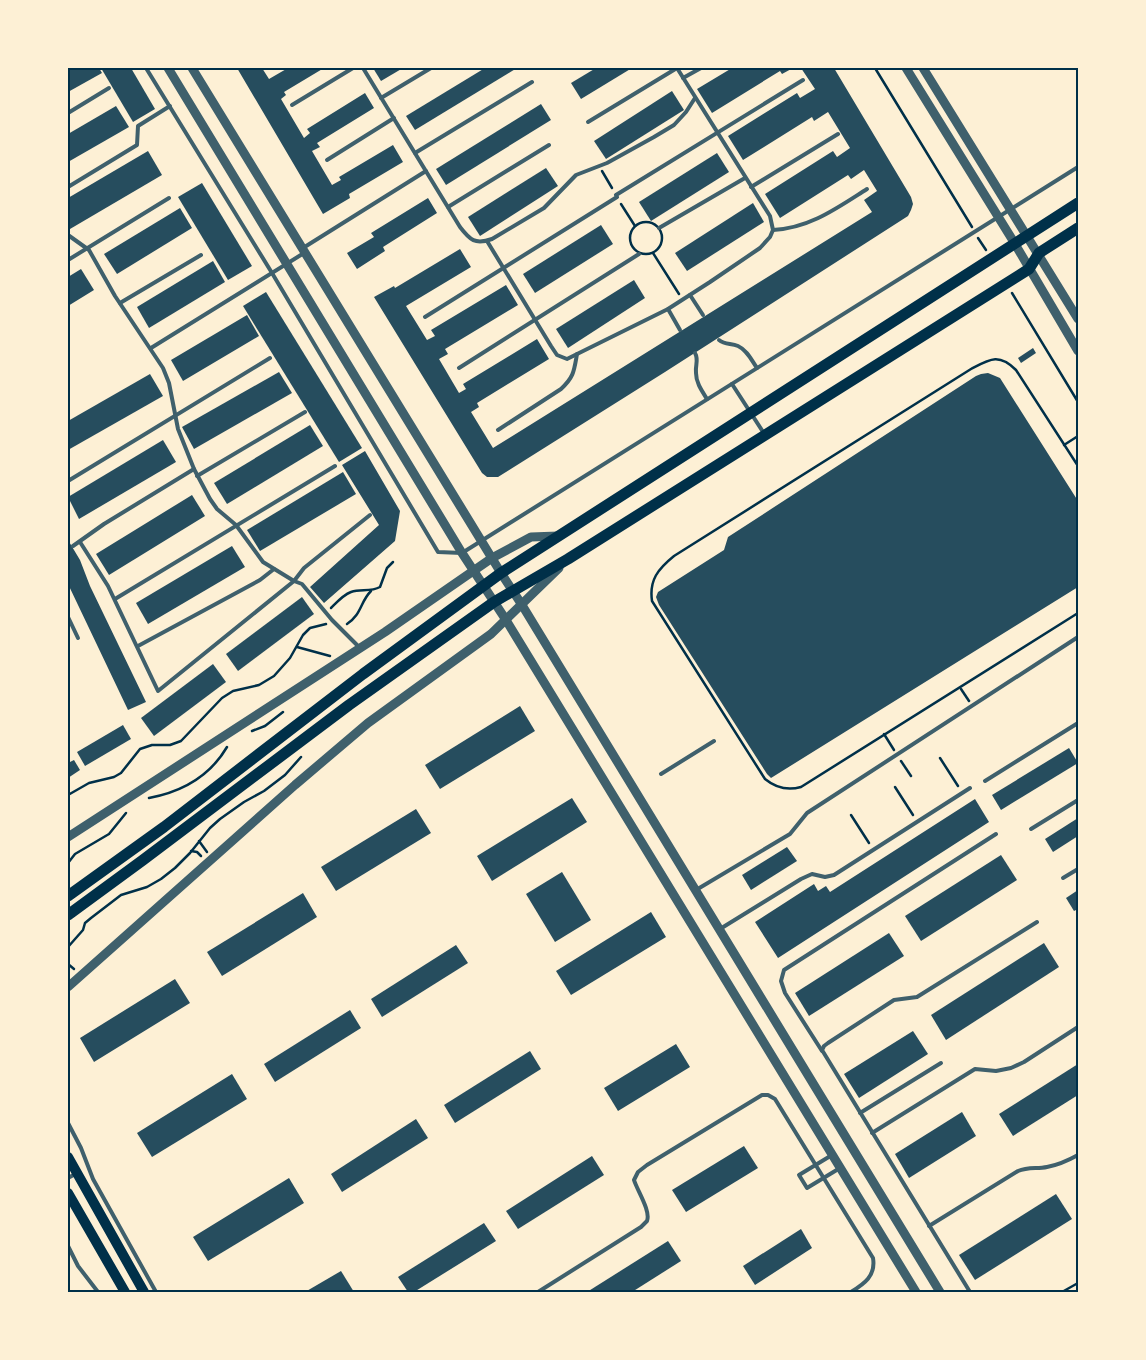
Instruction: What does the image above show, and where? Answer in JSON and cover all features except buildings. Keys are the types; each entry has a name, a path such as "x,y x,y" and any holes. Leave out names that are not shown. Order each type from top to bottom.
{"main road":[{"path":"68,896 164,827 355,680 501,573 1078,204"},
{"path":"68,915 348,705 494,602 568,559 1029,269 1039,253 1078,228"},
{"path":"68,1156 72,1176 144,1292"},
{"path":"68,1193 125,1292"}],"street":[{"path":"168,68 462,553 506,620 916,1292"},
{"path":"192,68 501,573 522,604 940,1292"},
{"path":"906,68 1015,244 1078,351"},
{"path":"923,68 1078,319"},
{"path":"68,837 343,660 492,558 530,537 558,536"},
{"path":"68,987 295,785 361,729 478,645 568,559"}],"lane":[{"path":"146,68 272,273 438,552 462,553 482,541 1078,167"},
{"path":"292,105 353,68"},
{"path":"363,68 468,238 476,242 487,241 544,208 576,175 607,162 674,125 695,98"},
{"path":"381,98 431,68"},
{"path":"487,241 535,321 558,355 567,359 668,309 760,248 770,237 773,230 770,216 677,68 588,122"},
{"path":"683,78 701,68"},
{"path":"425,317 803,80"},
{"path":"415,153 532,82"},
{"path":"68,113 109,88"},
{"path":"68,187 137,145 138,126 170,106"},
{"path":"327,160 394,118"},
{"path":"751,187 838,134"},
{"path":"448,207 549,145"},
{"path":"151,348 287,264 304,250 426,171"},
{"path":"659,228 745,178"},
{"path":"773,230 795,228 813,222 867,189"},
{"path":"68,260 170,198"},
{"path":"68,235 87,248 120,303 151,348 169,383 178,430 194,469 210,500 217,509 236,525 263,562 302,584 332,620 361,648"},
{"path":"458,368 639,254"},
{"path":"120,303 201,255"},
{"path":"690,295 703,315"},
{"path":"668,309 680,330"},
{"path":"719,340 724,344 739,346 757,368"},
{"path":"695,353 698,358 696,373 698,383 707,399"},
{"path":"498,430 561,389 574,374 577,354"},
{"path":"68,481 270,358"},
{"path":"732,384 765,435"},
{"path":"198,476 304,412"},
{"path":"115,599 335,466"},
{"path":"73,546 104,524 194,469"},
{"path":"80,542 115,599 158,691 294,581 304,568 370,515"},
{"path":"138,646 260,580 274,569"},
{"path":"68,617 78,638"},
{"path":"696,890 790,834 807,813 1078,637"},
{"path":"985,781 1078,723"},
{"path":"661,774 714,741"},
{"path":"720,929 801,879 812,874 825,877 832,876 970,788"},
{"path":"1030,829 1078,800"},
{"path":"970,1292 785,993 781,981 784,970 996,834"},
{"path":"1064,878 1078,869"},
{"path":"826,1057 822,1050 824,1046 894,1000 916,997 1036,922"},
{"path":"872,1133 975,1069 996,1071 1011,1068 1024,1062 1078,1027"},
{"path":"860,1113 941,1063"},
{"path":"538,1292 641,1227 647,1220 645,1206 634,1180 638,1172 762,1095 768,1095 775,1099 873,1258 872,1273 868,1281 851,1292"},
{"path":"68,1123 81,1148 93,1179 156,1292"},
{"path":"832,1155 799,1175 807,1188 840,1168"},
{"path":"929,1226 1018,1171 1026,1168 1047,1167 1078,1155"},
{"path":"68,1246 78,1266 98,1292"}],"path":[{"path":"645,222 655,224 659,228 662,238 661,244 653,253 639,254 631,246 629,235 635,226 645,222"},
{"path":"653,253 682,300"},
{"path":"1078,466 1016,370 1002,360 996,358 988,360 962,374 674,556 662,565 652,583 652,601 765,779 779,788 791,790 801,787 1078,613"},
{"path":"1064,444 1078,436"},
{"path":"326,613 346,594 380,587 387,568 393,562"},
{"path":"339,626 348,624 358,616 368,594 372,590"},
{"path":"68,795 88,783 121,773 140,749 152,745 170,745 182,741 222,698 233,691 259,685 267,681 283,667 303,635 310,628 332,620"},
{"path":"297,647 343,660"},
{"path":"960,688 972,706"},
{"path":"250,732 265,726 286,709"},
{"path":"145,798 161,796 191,784 204,775 229,744"},
{"path":"68,946 83,930 85,923 121,895 154,884 176,868 210,828 234,808 264,791 285,775 304,752"},
{"path":"940,758 962,793"},
{"path":"895,787 917,822"},
{"path":"68,864 75,854 110,834 130,808"},
{"path":"851,815 874,850"},
{"path":"1062,1292 1078,1283"}]}
